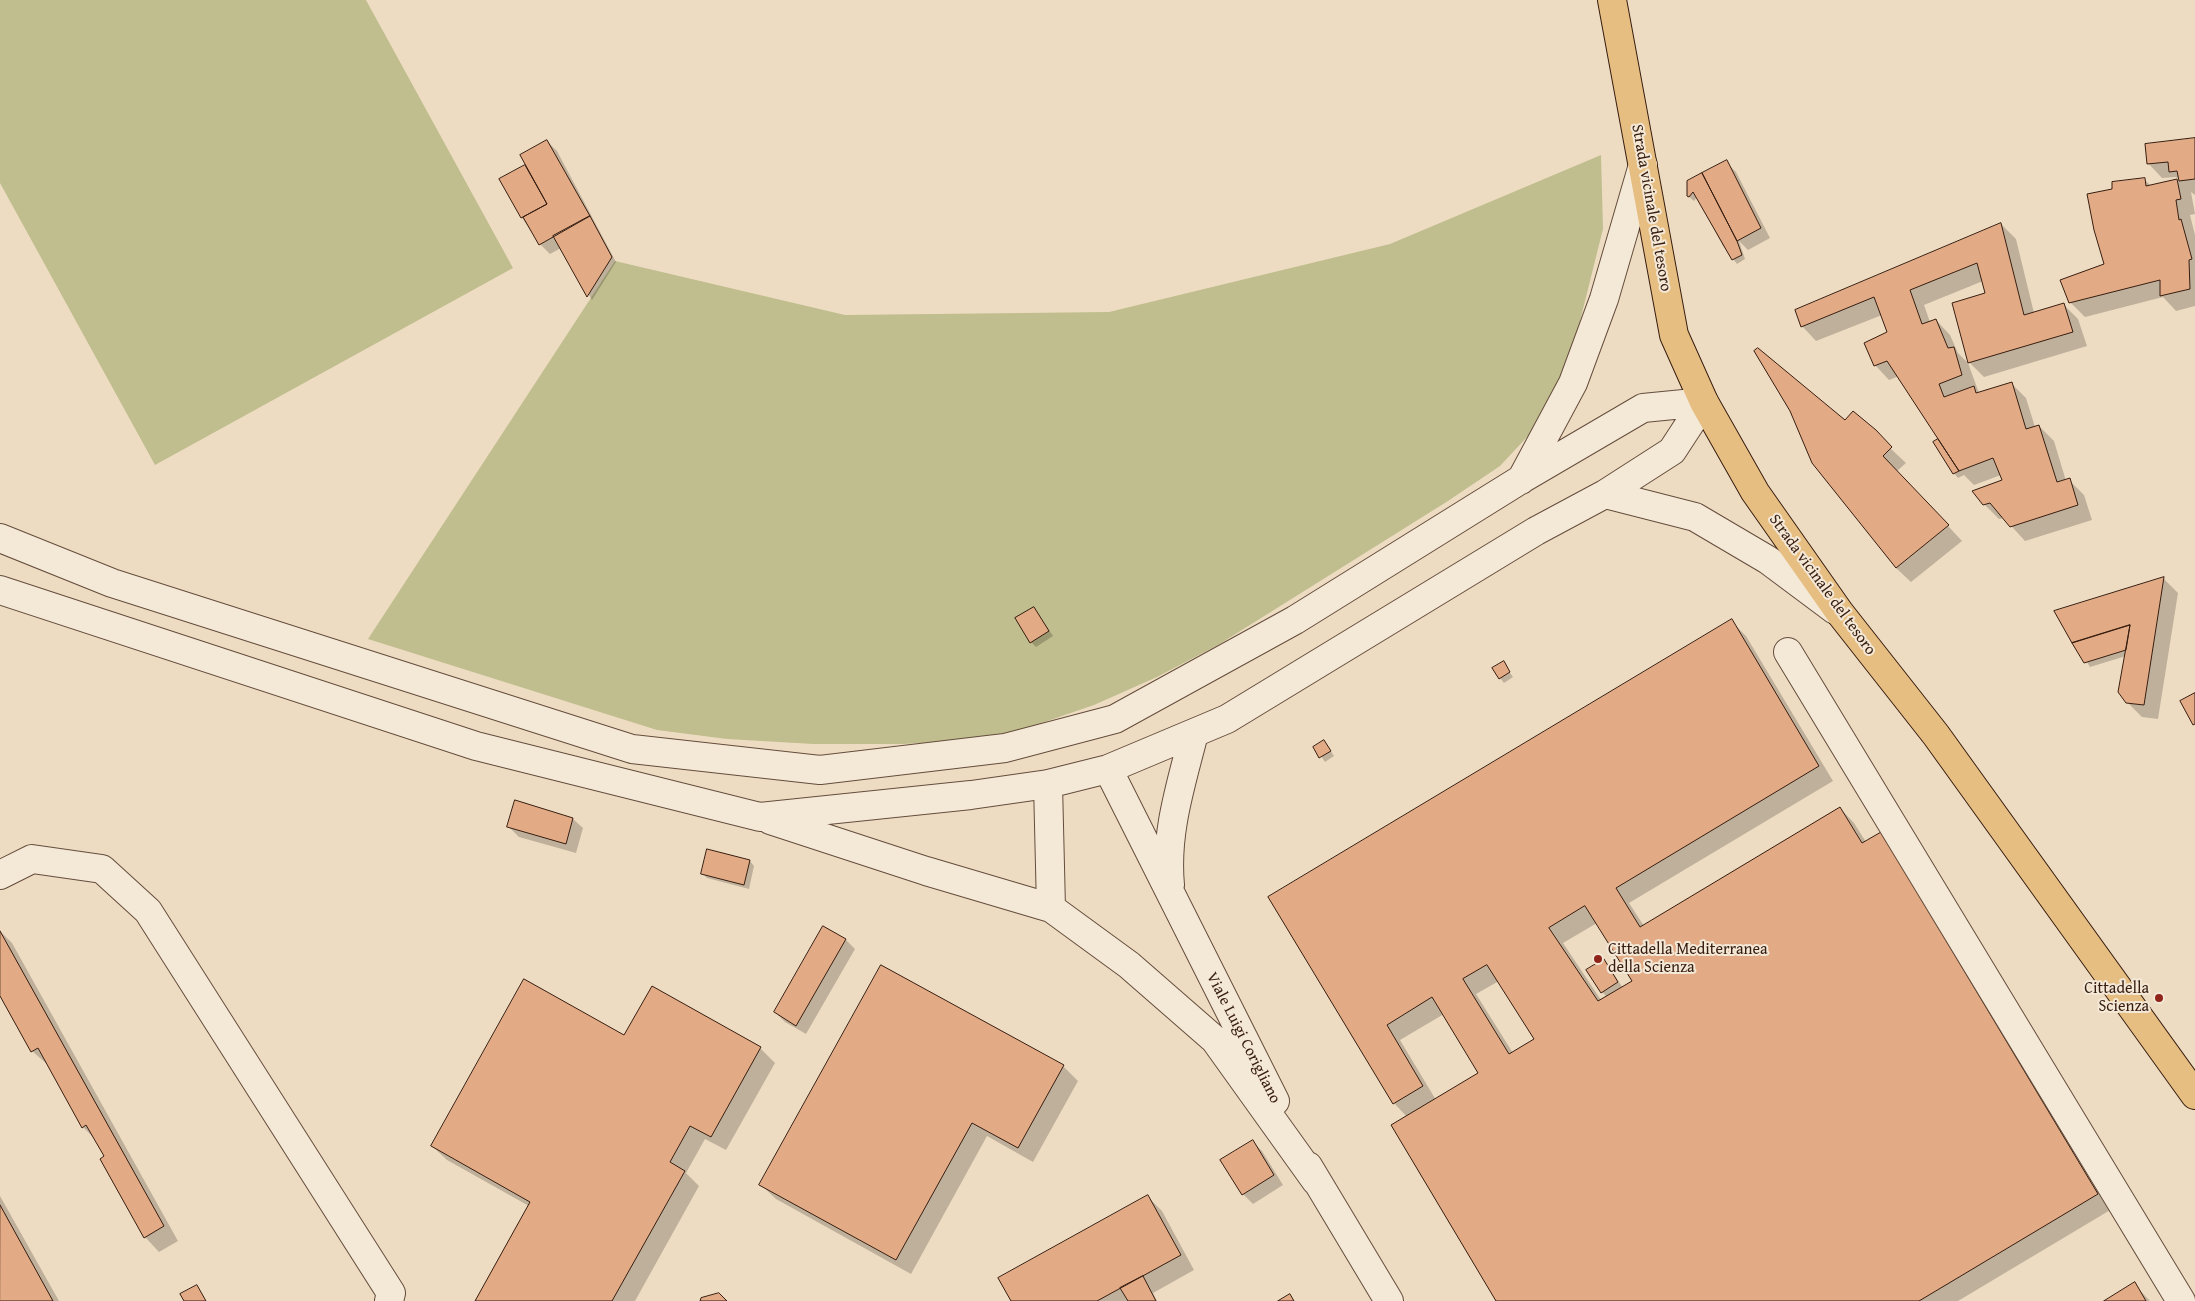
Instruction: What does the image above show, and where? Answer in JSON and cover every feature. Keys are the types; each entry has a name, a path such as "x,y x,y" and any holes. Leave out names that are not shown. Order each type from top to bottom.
{"main road":[{"name":"Strada vicinale del tesoro","path":"1612,0 1674,335 1704,402 1754,492 1840,613 1936,735 2195,1095"}],"street":[{"path":"1520,480 1573,383 1604,299 1643,165"},
{"path":"0,538 112,583 632,749 820,770 1005,748 1115,719 1295,620 1520,480 1643,408 1704,402"},
{"path":"760,817 972,795 1048,784 1108,769 1227,720 1536,531 1605,494 1672,451 1704,402"},
{"path":"1605,494 1695,518 1768,560 1840,613"},
{"path":"0,590 476,746 760,817 926,871 1051,908 1129,964 1215,1040 1316,1181"},
{"path":"1788,652 2181,1301"},
{"path":"1170,894 1169,832 1194,733"},
{"name":"Viale Luigi Corigliano","path":"1108,769 1316,1181 1389,1301"},
{"path":"1048,784 1051,908"},
{"path":"0,875 32,859 102,869 148,911 391,1293 389,1301"}],"shaded area":[{"path":"0,0 366,0 513,268 155,465 0,183"},
{"path":"1601,155 1603,229 1578,329 1553,397 1528,436 1500,466 1448,501 1218,645 1157,677 1094,705 1024,729 974,740 903,744 813,744 727,739 657,730 368,639 615,261 845,315 1109,312 1390,244"}],"building":[{"path":"2195,138 2195,179 2179,181 2177,171 2169,172 2168,162 2147,164 2145,144"},
{"path":"547,140 590,216 539,245 523,217 547,204 520,155"},
{"path":"1727,160 1761,228 1737,241 1702,173"},
{"path":"525,165 547,204 521,218 499,179"},
{"path":"1702,173 1737,241 1742,255 1732,260 1693,192 1689,197 1687,196 1687,181"},
{"path":"2145,178 2146,186 2177,179 2181,199 2176,200 2179,220 2181,219 2192,259 2189,260 2190,289 2160,296 2160,280 2069,303 2060,280 2104,264 2094,230 2087,194 2112,189 2112,182"},
{"path":"590,216 612,257 587,297 553,236"},
{"path":"2001,223 2024,315 2064,303 2073,332 1968,363 1952,303 1985,293 1977,263 1910,290 1922,324 1936,319 1948,348 1954,347 1962,375 1939,384 1944,397 1974,386 1976,393 2012,382 2026,429 2039,425 2057,482 2070,478 2078,505 2010,527 1990,503 1983,505 1972,491 2002,480 1993,458 1959,471 1887,361 1874,366 1864,343 1887,332 1874,297 1801,327 1795,310"},
{"path":"1758,348 1845,420 1853,411 1876,430 1892,447 1883,456 1949,525 1896,568 1812,463 1790,411 1754,351"},
{"path":"1938,439 1959,471 1953,474 1933,442"},
{"path":"2164,577 2144,705 2126,703 2118,692 2130,625 2072,643 2054,611"},
{"path":"1034,607 1049,631 1030,643 1015,618"},
{"path":"1732,619 1819,766 1616,888 1640,927 1840,807 1862,843 1881,832 2098,1194 1919,1301 1496,1301 1391,1125 1478,1073 1432,997 1387,1025 1423,1086 1393,1104 1268,897","holes":["1585,906 1632,981 1598,1001 1549,928","1487,965 1534,1039 1509,1054 1463,979"]},
{"path":"2130,625 2126,650 2084,663 2072,643"},
{"path":"1504,661 1510,672 1499,679 1492,668"},
{"path":"2195,693 2195,724 2193,725 2180,701"},
{"path":"1324,740 1331,751 1319,758 1313,747"},
{"path":"515,800 573,818 566,844 507,827"},
{"path":"707,849 750,860 744,885 701,874"},
{"path":"823,926 846,939 796,1026 774,1012"},
{"path":"0,931 164,1226 144,1238 100,1159 104,1156 86,1125 82,1128 38,1048 31,1052 0,996"},
{"path":"1604,959 1618,982 1601,993 1586,970"},
{"path":"881,965 1064,1065 1018,1148 972,1123 896,1260 759,1185"},
{"path":"524,979 624,1035 652,986 761,1047 711,1137 690,1126 670,1162 685,1171 612,1301 475,1301 530,1202 431,1146"},
{"path":"1253,1140 1274,1175 1242,1195 1220,1160"},
{"path":"1148,1195 1181,1255 1097,1301 1011,1301 998,1278"},
{"path":"0,1205 53,1301 0,1301"},
{"path":"1143,1276 1156,1301 1128,1301 1120,1288"},
{"path":"2135,1282 2146,1301 2104,1301"},
{"path":"197,1285 206,1301 184,1301 180,1294"},
{"path":"719,1293 727,1301 700,1301 701,1298"},
{"path":"1290,1294 1294,1301 1278,1301"}],"place":[{"name":"Cittadella Mediterranea della Scienza","path":"1598,959"},
{"name":"Cittadella Scienza","path":"2159,998"}]}
